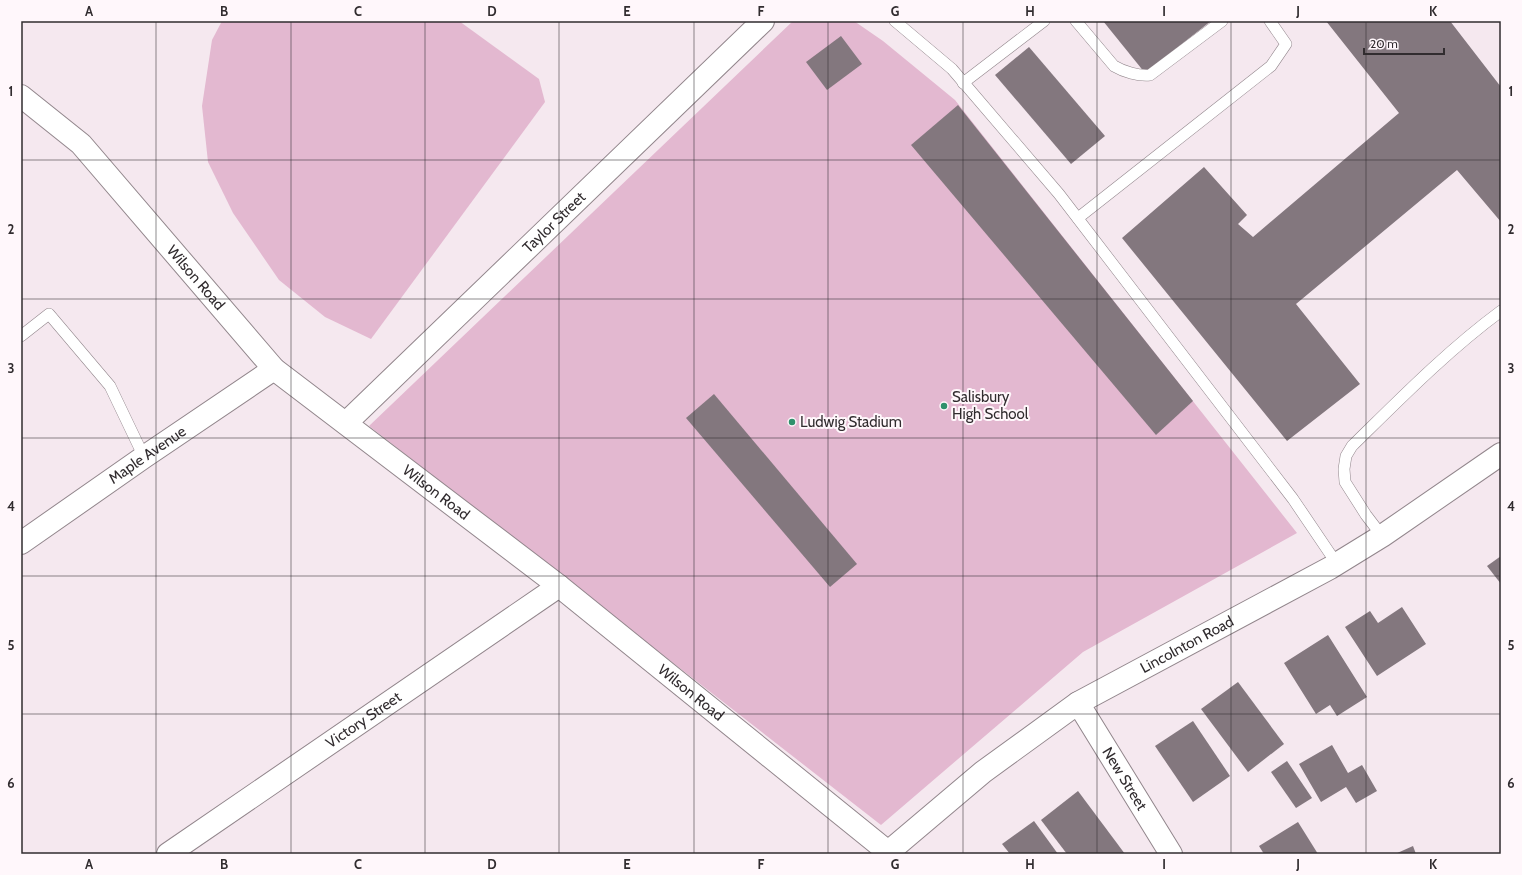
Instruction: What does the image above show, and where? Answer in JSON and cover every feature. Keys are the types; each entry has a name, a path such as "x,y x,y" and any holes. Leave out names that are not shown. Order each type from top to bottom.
{"street":[{"name":"Taylor Street","path":"346,423 763,21"},
{"name":"Wilson Road","path":"21,96 81,144 274,369 559,586 887,853"},
{"name":"Maple Avenue","path":"21,543 274,369"},
{"name":"Lincolnton Road","path":"887,853 983,772 1078,703 1337,564 1382,536 1501,454"},
{"name":"Victory Street","path":"168,854 559,586"},
{"name":"New Street","path":"1078,703 1171,854"}],"lane":[{"path":"895,21 952,69 1054,188 1293,499 1337,564"},
{"path":"963,83 1044,21"},
{"path":"1076,21 1114,66 1121,70 1144,76 1150,75 1222,21"},
{"path":"1078,218 1271,66 1286,44 1270,21"},
{"path":"1382,536 1366,515 1345,482 1344,469 1346,456 1352,446 1431,370 1481,326 1501,311"},
{"path":"21,336 49,314 110,386 144,457"}],"shaded area":[{"path":"222,21 459,21 539,79 545,102 371,339 325,317 279,280 233,213 208,162 202,106 212,40"},
{"name":"Ludwig Stadium","path":"793,21 854,21 883,41 955,100 1297,533 1083,652 881,825 369,426"}],"building":[{"path":"1103,21 1211,21 1145,73"},
{"path":"1326,21 1450,21 1501,87 1501,222 1457,170 1296,304 1360,384 1287,441 1122,238 1204,167 1247,215 1238,224 1253,237 1399,113"},
{"path":"841,36 862,64 827,90 806,62"},
{"path":"1029,47 1105,136 1071,164 995,75"},
{"path":"958,105 1193,401 1156,435 911,145"},
{"path":"714,394 857,564 830,587 686,418"},
{"path":"1501,556 1501,584 1487,566"},
{"path":"1402,607 1426,644 1377,676 1345,627 1370,611 1378,623"},
{"path":"1328,635 1367,697 1337,716 1330,705 1316,714 1284,663"},
{"path":"1238,682 1284,744 1248,772 1201,709"},
{"path":"1193,721 1230,776 1193,802 1155,746"},
{"path":"1332,745 1348,773 1362,765 1377,791 1356,803 1346,787 1321,802 1299,764"},
{"path":"1287,761 1312,798 1296,808 1271,772"},
{"path":"1078,791 1125,854 1067,854 1041,820"},
{"path":"1034,821 1058,854 1010,854 1002,844"},
{"path":"1298,822 1318,854 1264,854 1259,846"},
{"path":"1413,846 1416,854 1395,854"}],"place":[{"name":"Salisbury High School","path":"944,406"},
{"name":"Ludwig Stadium","path":"792,422"}]}
